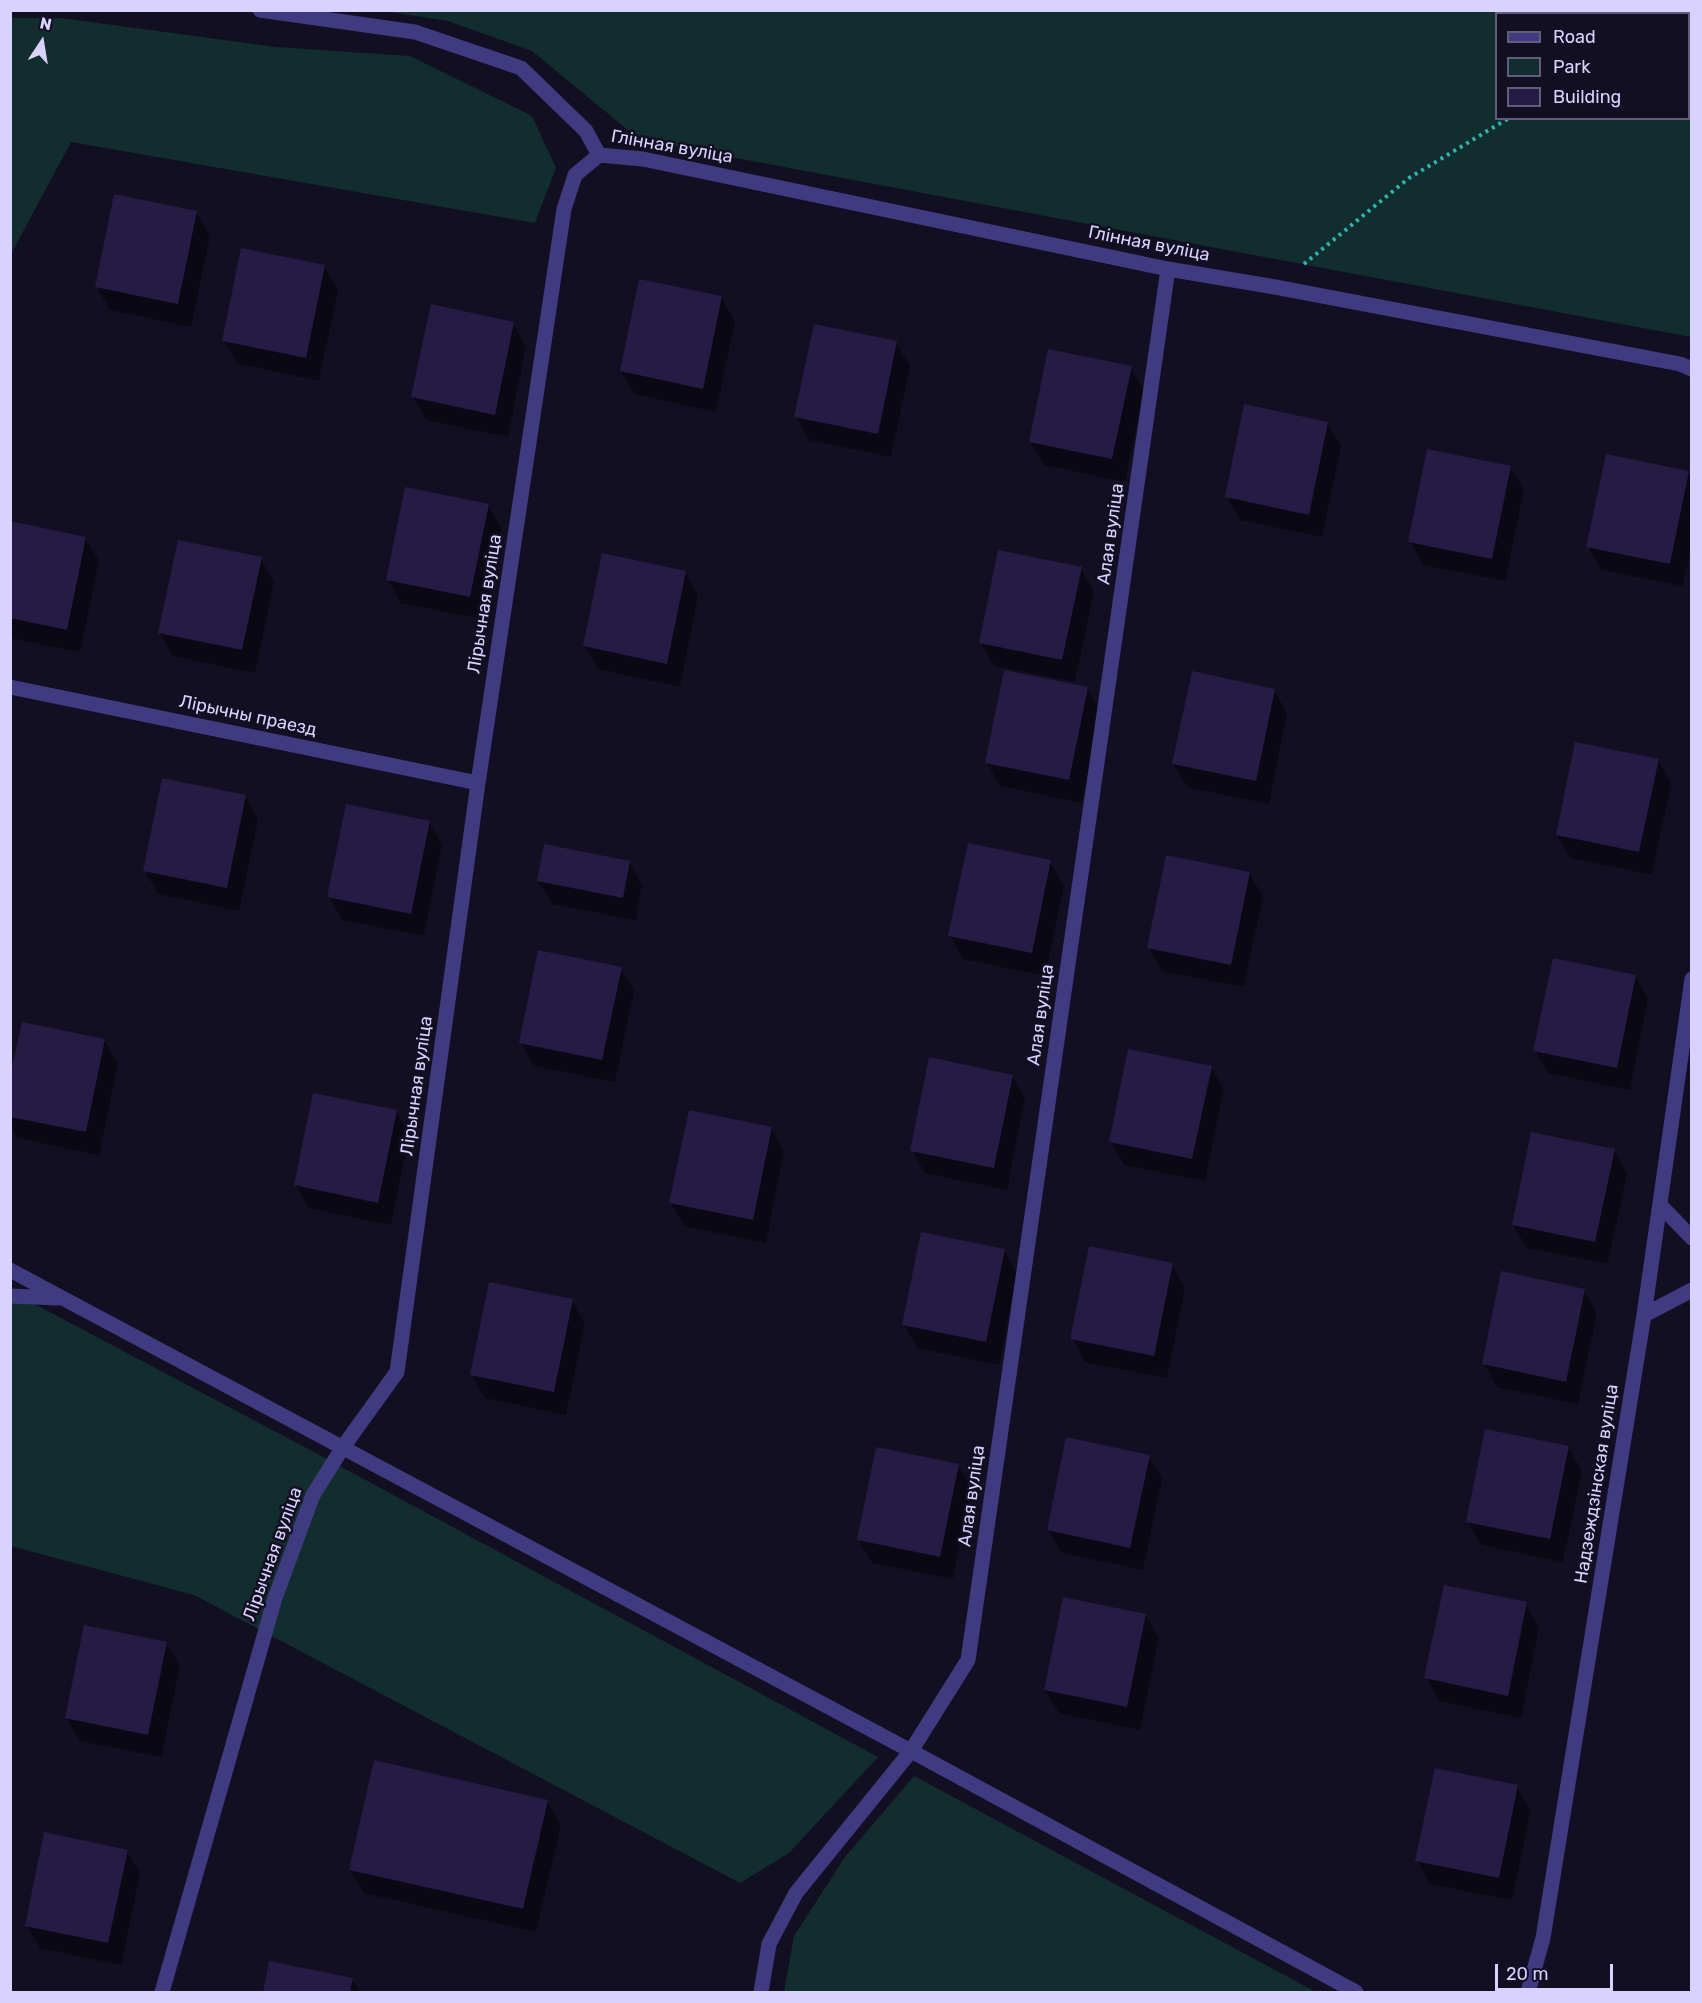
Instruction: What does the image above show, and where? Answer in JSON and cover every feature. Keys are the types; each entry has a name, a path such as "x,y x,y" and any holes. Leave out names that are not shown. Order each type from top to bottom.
{"street":[{"path":"260,10 415,32 521,68 586,130 599,155"},
{"name":"Глінная вуліца","path":"599,155 644,159 1168,269 1275,287 1680,364 1692,369"},
{"name":"Лірычная вуліца","path":"162,1992 275,1598 313,1495 343,1447 398,1372 478,783 564,209 575,175 599,155"},
{"name":"Алая вуліца","path":"761,1992 769,1944 796,1893 911,1751 968,1660 1168,269"},
{"name":"Лірычны праезд","path":"10,687 478,783"},
{"name":"Надзеждзінская вуліца","path":"1528,1992 1543,1938 1644,1315 1692,979"},
{"path":"1660,1205 1692,1238"},
{"path":"10,1270 911,1751 1356,1992"},
{"path":"1644,1315 1692,1290"},
{"path":"10,1296 61,1298"}],"path":[{"path":"1275,287 1409,178 1506,120"}],"green space":[{"path":"384,11 1691,11 1691,337 640,140 532,51 448,21"},
{"path":"11,18 61,18 276,47 410,56 532,116 556,168 535,223 71,142 11,254"},
{"path":"10,1291 312,1451 878,1757 789,1853 740,1883 194,1595 11,1546"},
{"path":"914,1776 1316,1992 784,1992 794,1936 845,1857"}],"building":[{"path":"114,194 197,211 178,304 95,287"},
{"path":"241,248 325,265 306,358 222,341"},
{"path":"639,279 722,296 703,389 620,371"},
{"path":"431,304 514,322 495,415 411,397"},
{"path":"814,324 897,341 878,434 794,417"},
{"path":"1048,349 1132,366 1112,459 1029,442"},
{"path":"1244,404 1328,422 1309,515 1225,497"},
{"path":"1427,449 1511,466 1492,559 1408,542"},
{"path":"1606,454 1689,471 1670,564 1586,547"},
{"path":"405,487 489,504 470,597 386,580"},
{"path":"10,521 86,537 67,630 10,618"},
{"path":"178,540 262,557 242,650 158,633"},
{"path":"998,550 1082,567 1062,660 979,643"},
{"path":"602,553 686,571 667,664 583,646"},
{"path":"1004,670 1088,687 1069,780 985,763"},
{"path":"1192,671 1275,689 1256,781 1172,764"},
{"path":"1575,742 1659,759 1639,852 1556,835"},
{"path":"162,778 246,795 227,888 143,871"},
{"path":"346,804 430,821 411,914 327,897"},
{"path":"968,843 1051,860 1032,953 948,936"},
{"path":"544,844 630,861 623,898 537,881"},
{"path":"1166,855 1250,872 1231,965 1147,948"},
{"path":"538,950 622,967 602,1060 519,1043"},
{"path":"1553,958 1636,975 1617,1068 1533,1051"},
{"path":"22,1022 105,1039 86,1132 10,1117 10,1076"},
{"path":"1128,1049 1212,1066 1192,1159 1109,1142"},
{"path":"929,1057 1013,1075 994,1168 910,1151"},
{"path":"313,1093 397,1110 378,1203 294,1185"},
{"path":"689,1110 772,1127 753,1220 669,1203"},
{"path":"1531,1132 1615,1149 1595,1242 1512,1225"},
{"path":"921,1232 1005,1249 986,1342 902,1325"},
{"path":"1089,1246 1173,1263 1154,1356 1070,1339"},
{"path":"1501,1271 1585,1289 1566,1382 1482,1364"},
{"path":"489,1282 573,1299 554,1392 470,1375"},
{"path":"1485,1429 1569,1446 1550,1539 1466,1522"},
{"path":"1066,1437 1150,1455 1130,1548 1047,1530"},
{"path":"876,1447 959,1464 940,1557 857,1540"},
{"path":"1444,1585 1527,1602 1508,1696 1424,1678"},
{"path":"1063,1597 1146,1614 1127,1707 1044,1690"},
{"path":"84,1625 167,1642 148,1735 65,1718"},
{"path":"374,1760 548,1800 523,1909 349,1870"},
{"path":"1435,1768 1518,1785 1499,1878 1415,1861"},
{"path":"44,1832 128,1850 108,1943 25,1926"},
{"path":"269,1961 353,1978 350,1992 263,1992"}]}
